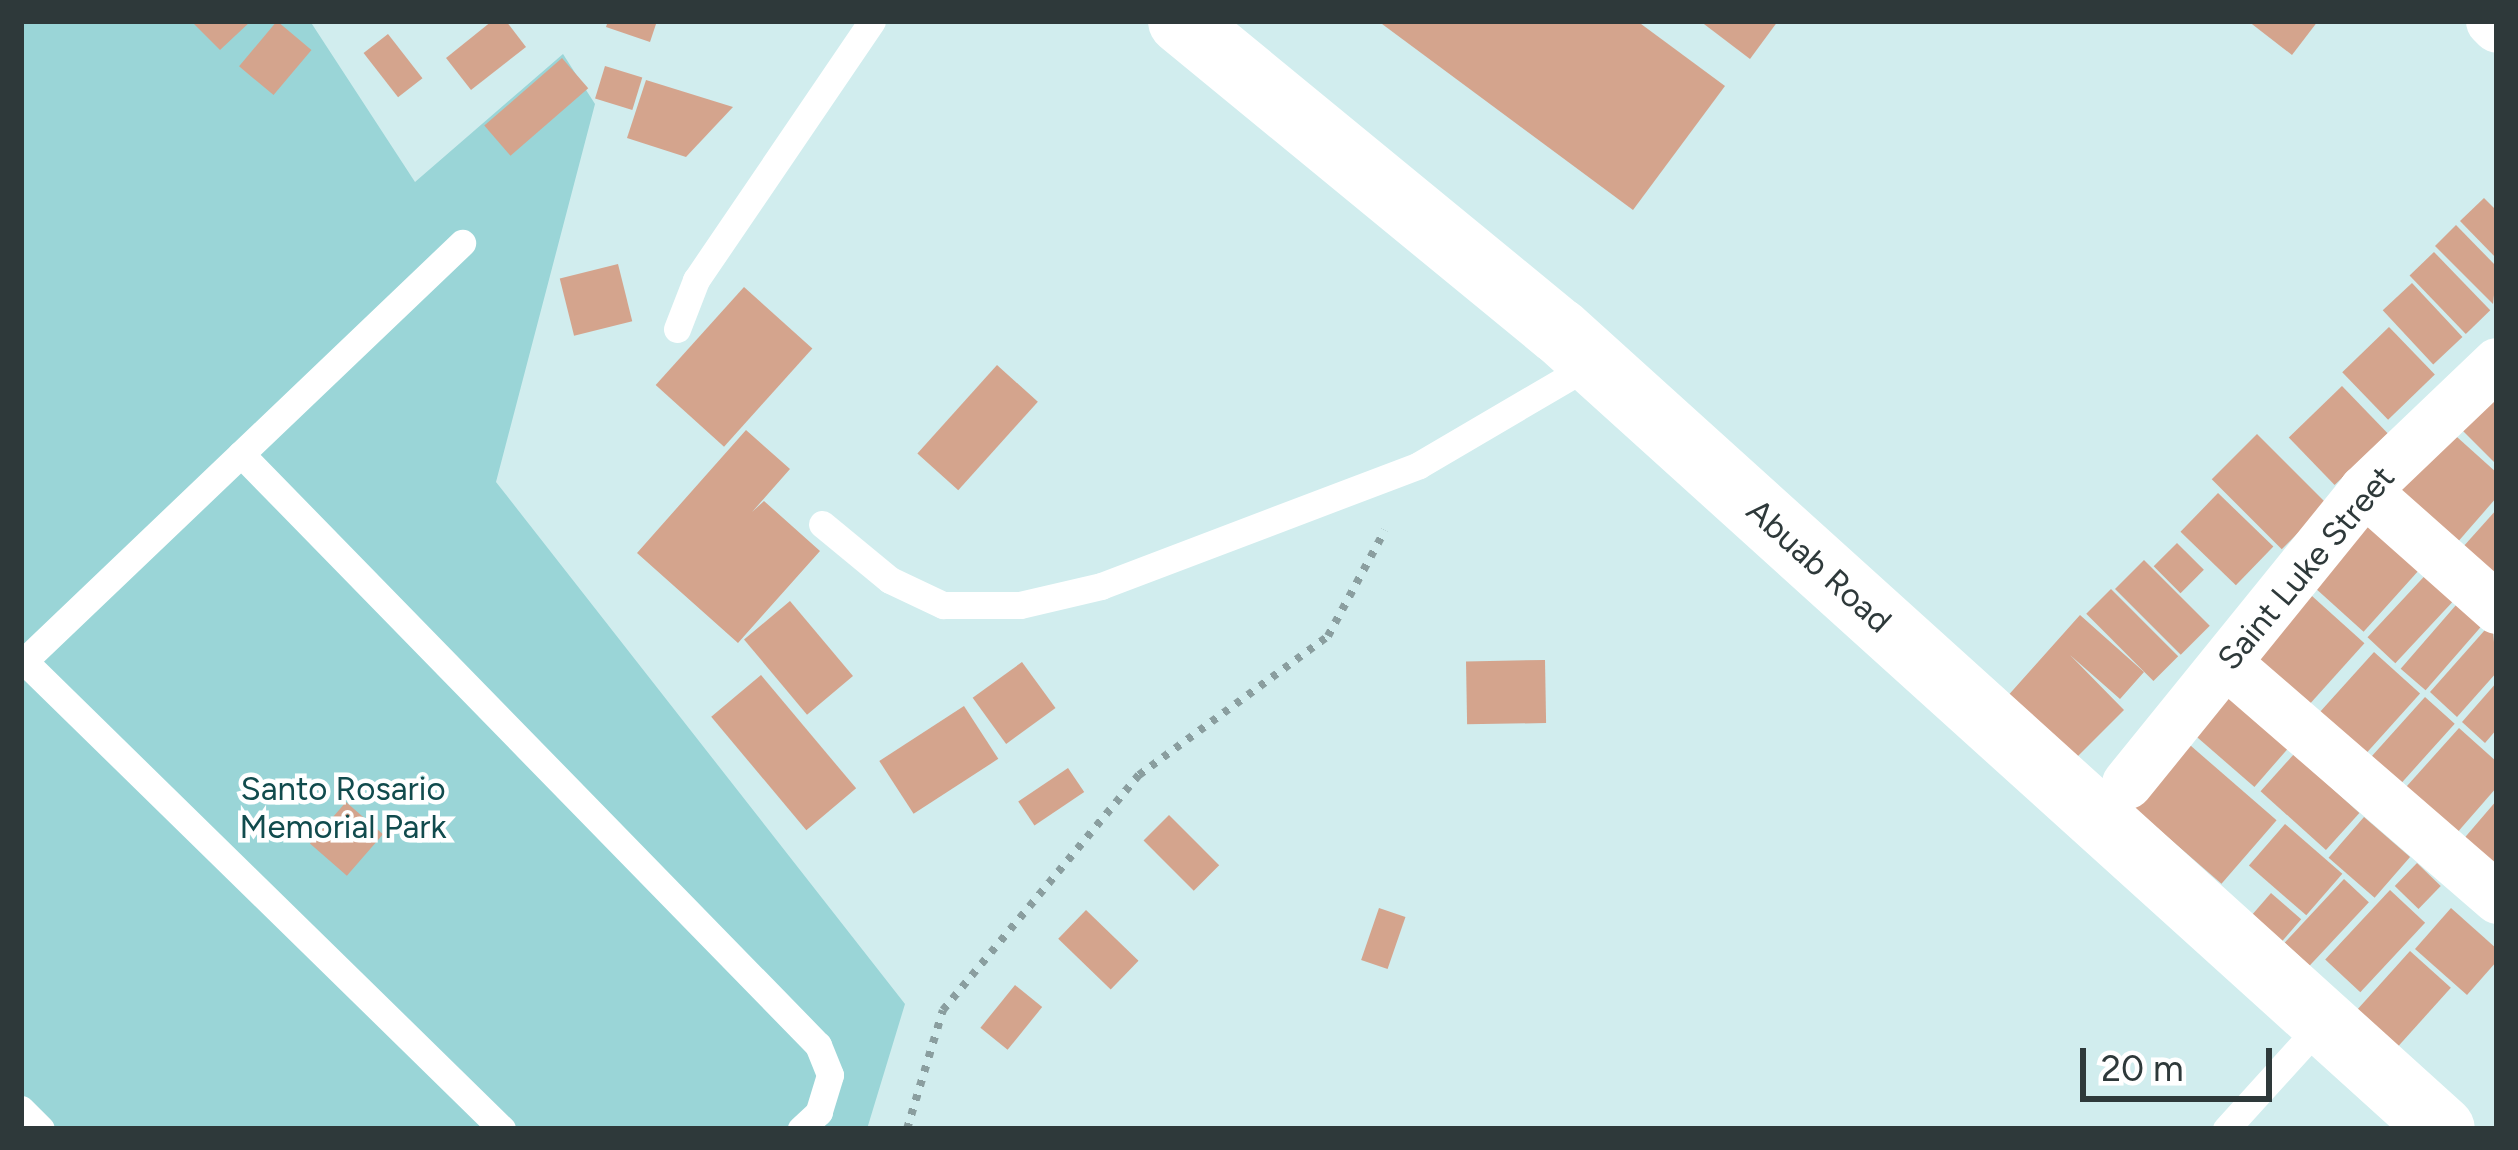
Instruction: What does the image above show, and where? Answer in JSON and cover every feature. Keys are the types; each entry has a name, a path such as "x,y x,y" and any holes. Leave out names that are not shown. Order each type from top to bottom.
{"street":[{"name":"Abuab Road","path":"1180,21 1593,362 2442,1129"},
{"name":"Saint Luke Street","path":"2127,784 2364,490 2497,363"},
{"path":"2364,490 2497,608"},
{"path":"2227,663 2497,898"}],"lane":[{"path":"677,329 696,280 872,21"},
{"path":"462,243 22,663 502,1129"},
{"path":"822,524 890,580 944,605 1020,605 1101,586 1419,465 1593,362"},
{"path":"241,454 818,1045 830,1076 819,1112 801,1129"},
{"path":"2226,1129 2322,1023"},
{"path":"21,1109 41,1129"}],"path":[{"path":"908,1129 943,1010 1138,775 1328,636 1419,465"}],"green space":[{"name":"Santo Rosario Memorial Park","path":"21,21 310,21 415,182 563,54 595,104 496,482 905,1004 867,1129 21,1129"}],"building":[{"path":"191,21 251,21 220,50"},
{"path":"277,21 311,50 274,95 239,66"},
{"path":"492,21 506,21 526,47 471,90 446,58"},
{"path":"608,21 657,21 650,42 606,27"},
{"path":"1378,21 1637,21 1725,86 1633,210"},
{"path":"1700,21 1778,21 1750,59"},
{"path":"2248,21 2318,21 2292,55"},
{"path":"388,34 422,78 398,97 364,53"},
{"path":"562,58 588,88 511,156 484,126"},
{"path":"605,66 642,77 632,110 595,99"},
{"path":"646,80 733,107 686,157 627,138"},
{"path":"2484,198 2497,211 2497,259 2460,221"},
{"path":"2456,225 2497,267 2493,304 2435,246"},
{"path":"2434,252 2490,310 2466,334 2410,276"},
{"path":"618,264 632,321 574,336 560,279"},
{"path":"2412,283 2462,337 2433,364 2383,310"},
{"path":"744,287 812,349 724,447 656,385"},
{"path":"2389,327 2435,374 2388,420 2342,372"},
{"path":"997,365 1038,402 958,490 917,453"},
{"path":"2342,386 2388,433 2335,485 2289,437"},
{"path":"2490,391 2497,398 2497,465 2456,424"},
{"path":"2447,428 2497,473 2497,497 2456,544 2394,488"},
{"path":"746,430 790,469 752,512 764,501 820,551 738,643 637,553"},
{"path":"2257,434 2327,504 2282,549 2212,479"},
{"path":"2218,493 2273,546 2236,585 2180,532"},
{"path":"2497,509 2497,596 2454,557"},
{"path":"2370,511 2426,562 2364,632 2307,581"},
{"path":"2177,543 2204,570 2181,593 2154,566"},
{"path":"2144,560 2210,626 2181,655 2115,589"},
{"path":"2433,567 2461,593 2395,663 2368,637"},
{"path":"2302,587 2364,643 2308,706 2246,649"},
{"path":"2111,589 2178,656 2153,681 2086,614"},
{"path":"2463,597 2488,619 2426,690 2401,669"},
{"path":"790,601 853,676 807,715 744,640"},
{"path":"2080,615 2144,672 2120,699 2070,655 2124,710 2070,764 2005,699"},
{"path":"2492,622 2497,672 2457,717 2430,692"},
{"path":"2374,652 2420,693 2354,767 2308,726"},
{"path":"1545,660 1546,723 1467,724 1466,661"},
{"path":"1022,662 1056,708 1006,744 973,698"},
{"path":"761,675 856,788 806,830 711,717"},
{"path":"2497,682 2497,729 2485,743 2462,722"},
{"path":"2227,689 2291,745 2254,787 2190,731"},
{"path":"2425,697 2455,724 2395,791 2365,764"},
{"path":"964,706 998,759 914,814 879,761"},
{"path":"2459,728 2497,762 2497,787 2449,842 2398,796"},
{"path":"2183,739 2277,820 2221,884 2128,802"},
{"path":"2294,754 2359,813 2326,850 2261,791"},
{"path":"1068,768 1084,792 1034,826 1018,802"},
{"path":"2497,800 2497,887 2455,849"},
{"path":"346,802 383,834 347,876 310,844"},
{"path":"1169,815 1219,865 1194,891 1144,840"},
{"path":"2364,817 2410,857 2375,898 2329,858"},
{"path":"2285,824 2342,874 2306,915 2249,866"},
{"path":"2417,863 2441,886 2419,909 2395,886"},
{"path":"2344,879 2369,902 2310,966 2285,943"},
{"path":"2390,890 2425,923 2360,992 2325,959"},
{"path":"2271,893 2301,919 2267,958 2237,932"},
{"path":"1379,908 1405,917 1388,969 1361,960"},
{"path":"2451,908 2497,949 2497,961 2467,995 2415,949"},
{"path":"1086,910 1139,961 1111,989 1058,939"},
{"path":"2410,951 2451,988 2398,1047 2357,1010"},
{"path":"1015,985 1042,1007 1008,1050 980,1028"}]}
